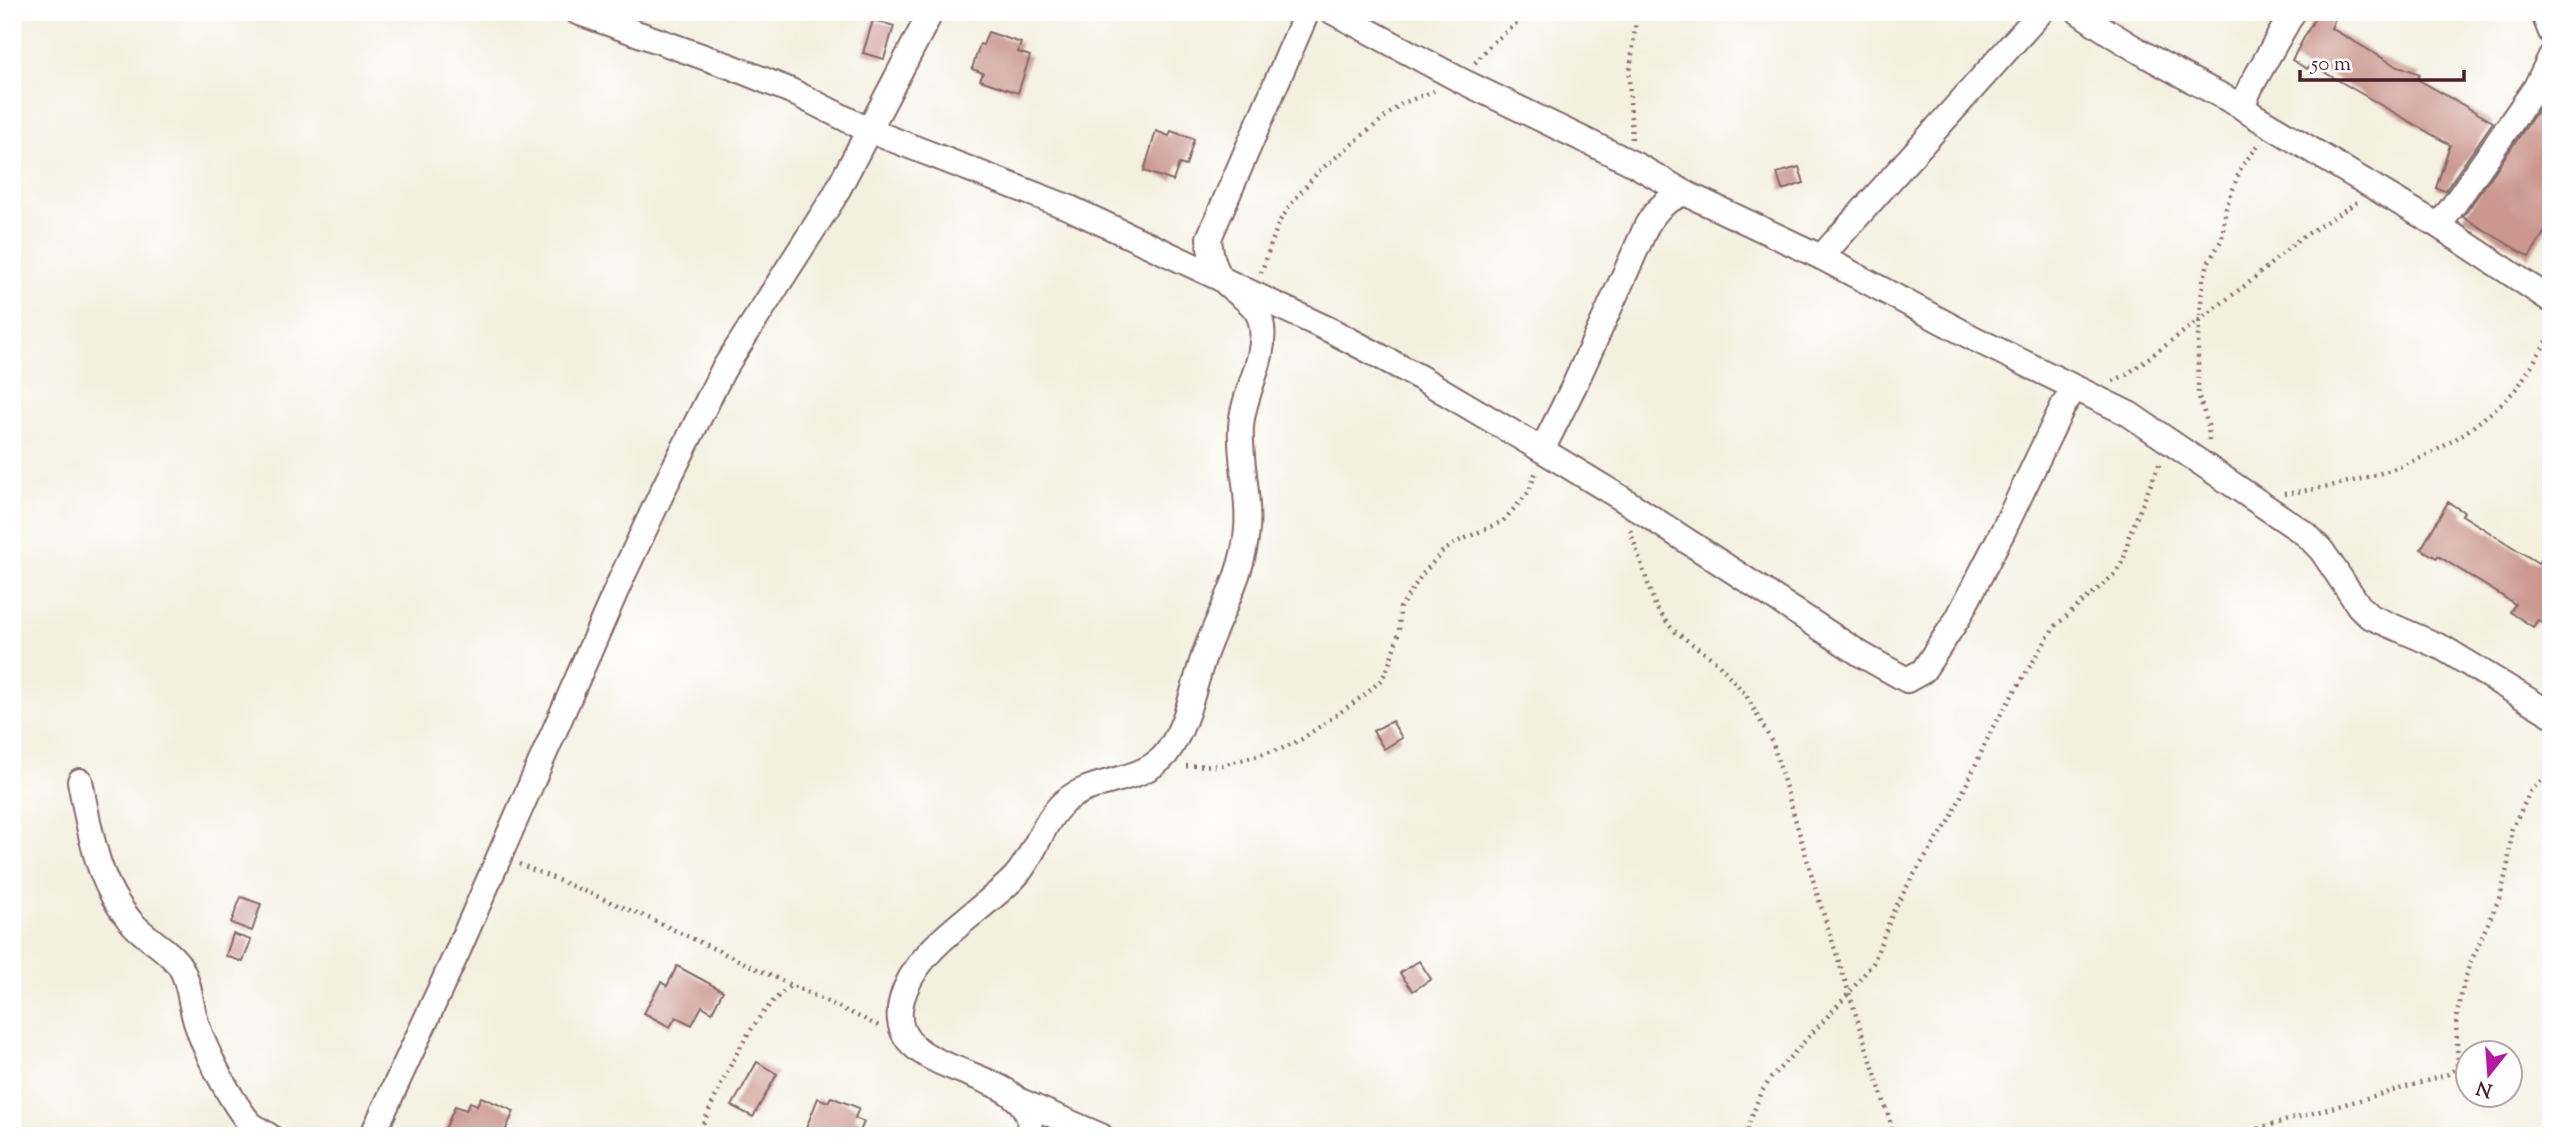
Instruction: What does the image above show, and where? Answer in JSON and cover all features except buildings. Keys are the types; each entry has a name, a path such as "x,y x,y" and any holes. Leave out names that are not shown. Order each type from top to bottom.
{"street":[{"path":"577,12 780,86 868,130 1050,200 1332,331 1419,377 1621,498 1862,655 1904,679 1911,679 1923,671 1958,618 2063,406 2075,388"},
{"path":"372,1136 412,1052 622,578 723,370 834,197 931,12"},
{"path":"1101,1136 1018,1100 1008,1092 914,1047 902,1034 899,1017 901,999 917,969 933,950 1012,880 1026,864 1054,813 1066,800 1102,782 1126,778 1150,766 1165,755 1182,723 1245,548 1248,502 1241,427 1262,347 1262,327 1255,308 1222,279 1210,255 1209,237 1307,12"},
{"path":"1333,12 1460,80 1636,165 1685,193 1821,257 1975,339 2129,414 2307,535 2322,551 2359,606 2369,616 2443,648 2551,714"},
{"path":"1821,257 2041,12"},
{"path":"2079,12 2101,28 2248,111 2439,226 2551,300"},
{"path":"2248,111 2251,86 2293,12"},
{"path":"2543,12 2551,32"},
{"path":"2439,226 2536,87 2551,56"},
{"path":"1542,450 1647,225 1658,207 1669,198 1685,193"},
{"path":"80,780 93,851 108,887 136,927 179,965 187,984 197,1025 223,1082 248,1122 269,1136"},
{"path":"1018,1100 1030,1119 1027,1136"}],"path":[{"path":"1253,294 1279,222 1319,171 1401,104 1460,80 1491,44 1531,12"},
{"path":"1633,151 1629,79 1636,12"},
{"path":"2215,473 2208,425 2198,394 2200,318 2204,277 2208,263 2222,239 2225,208 2241,167 2262,138 2261,128 2248,111"},
{"path":"2075,388 2105,385 2126,375 2251,281 2298,240 2376,190"},
{"path":"2256,498 2368,479 2432,454 2463,435 2498,407 2518,386 2551,335"},
{"path":"1745,1136 1760,1094 1771,1078 1849,993 1873,962 1894,910 1950,820 1993,727 2054,627 2115,574 2121,565 2168,440"},
{"path":"1150,766 1222,765 1281,749 1302,739 1366,694 1382,679 1388,668 1399,632 1400,608 1421,576 1442,552 1457,542 1503,521 1529,492 1542,450"},
{"path":"1621,498 1656,608 1673,630 1717,662 1746,695 1773,744 1895,1136"},
{"path":"2231,1136 2314,1114 2454,1070 2458,1062 2456,1024 2460,997 2469,966 2501,894 2512,829 2530,792 2551,771"},
{"path":"499,855 642,915 790,986 902,1034"},
{"path":"698,1136 748,1035 774,998 790,986"}]}
